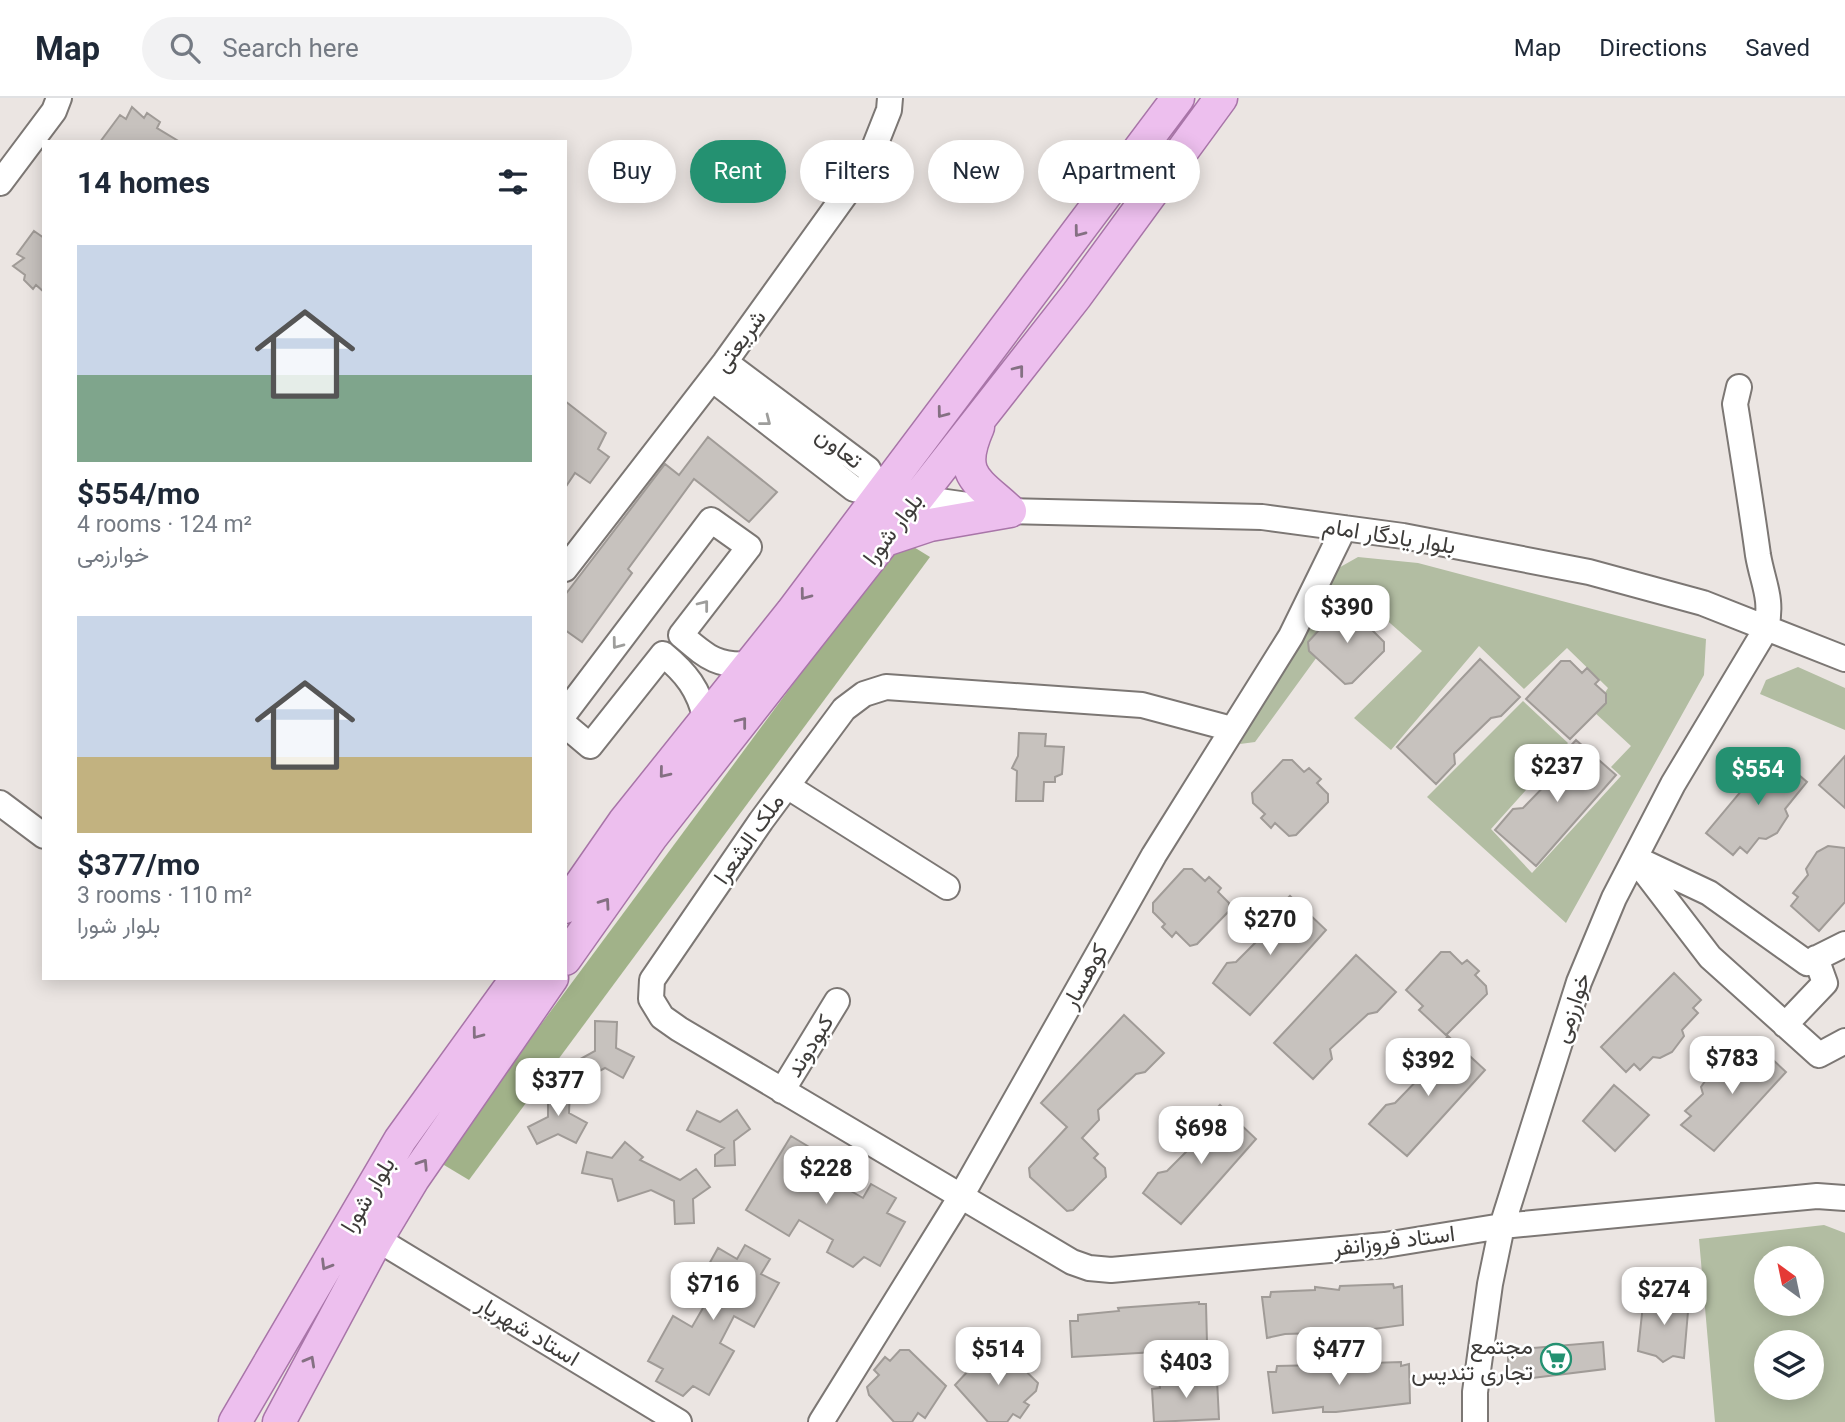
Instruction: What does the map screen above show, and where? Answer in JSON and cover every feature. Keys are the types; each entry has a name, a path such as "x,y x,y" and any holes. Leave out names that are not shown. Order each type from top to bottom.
{"main road":[{"name":"بلوار شورا","path":"567,904 624,822 751,664 1178,98"},
{"name":"بلوار شورا","path":"567,956 652,836 1076,296 1221,98"},
{"path":"984,414 969,447 970,467 974,479 1010,511"},
{"path":"885,540 930,525 1010,511"},
{"name":"بلوار شورا","path":"235,1422 400,1140 516,980"},
{"name":"بلوار شورا","path":"278,1422 377,1238 448,1124 551,980"}],"street":[{"path":"0,183 54,111 59,98"},
{"name":"شریعتی","path":"567,566 719,371 868,163 889,110 890,98"},
{"name":"تعاون","path":"719,371 868,469 881,493"},
{"path":"1739,387 1735,404 1760,570 1769,597 1770,611 1766,629"},
{"name":"بلوار یادگار امام","path":"881,493 1010,511 1262,517 1403,536 1589,572 1703,603 1845,659"},
{"path":"567,710 711,520 749,547 590,746 567,727"},
{"name":"کوهسار","path":"821,1422 960,1198 1154,855 1291,636 1344,528"},
{"name":"خوارزمی","path":"1475,1422 1475,1392 1490,1284 1502,1226 1579,982 1614,898 1689,754 1766,629"},
{"path":"681,635 709,659 730,666 751,664"},
{"path":"663,654 684,672 703,704 706,720"},
{"name":"ملک الشعرا","path":"960,1198 679,1029 663,1017 650,999 652,980 844,709 864,694 886,687 1142,705 1233,729"},
{"path":"787,786 947,887"},
{"path":"0,803 42,834"},
{"path":"1635,859 1709,893 1807,963 1845,944"},
{"path":"1635,859 1710,957 1819,1055 1845,1041"},
{"path":"1785,1025 1825,983 1816,958"},
{"name":"کبودوند","path":"782,1091 837,1001"},
{"name":"استاد فروزانفر","path":"960,1198 1072,1262 1089,1268 1111,1270 1385,1245 1502,1226 1817,1196 1845,1198"},
{"name":"استاد شهریار","path":"377,1238 679,1422"}],"green space":[{"path":"904,541 930,557 469,1180 439,1162 842,618"},
{"path":"1358,557 1418,563 1706,639 1704,675 1566,923 1427,797 1523,701 1568,743 1491,829 1532,873 1621,776 1611,767 1631,746 1593,711 1608,688 1567,648 1524,689 1479,646 1391,750 1354,718 1422,651 1367,603 1322,650 1255,742 1240,744 1335,570"},
{"path":"1798,667 1845,688 1845,730 1760,694 1766,680"},
{"path":"1824,1225 1845,1233 1845,1422 1715,1422 1699,1239"}],"building":[{"path":"132,107 144,118 147,113 160,122 157,128 177,140 101,140 120,115 126,119"},
{"path":"34,231 42,237 42,290 36,285 33,289 24,280 25,275 13,266 24,258 17,254"},
{"path":"567,403 606,433 598,449 609,457 590,483 575,473 567,485"},
{"path":"708,437 777,492 749,522 694,479 628,569 632,573 582,642 567,631 567,592 665,464 679,475"},
{"path":"1339,608 1348,608 1360,621 1365,616 1377,627 1373,631 1384,642 1384,651 1352,683 1345,684 1309,651 1308,642"},
{"path":"1480,659 1520,697 1501,716 1491,718 1454,754 1455,764 1436,784 1397,747"},
{"path":"1561,661 1570,661 1582,673 1587,668 1599,680 1595,684 1606,694 1606,703 1570,739 1526,699"},
{"path":"1019,733 1046,734 1045,746 1064,747 1062,774 1055,777 1055,782 1044,782 1043,801 1016,801 1017,771 1012,768 1018,756"},
{"path":"1576,740 1616,775 1536,866 1495,830 1513,809 1523,808 1559,771 1557,761"},
{"path":"1773,753 1807,782 1785,809 1788,816 1777,833 1766,839 1759,838 1747,853 1740,847 1733,855 1706,833"},
{"path":"1845,756 1845,808 1819,785"},
{"path":"1283,760 1292,760 1304,772 1309,768 1321,779 1317,783 1328,794 1328,802 1296,835 1289,836 1275,823 1271,828 1261,818 1265,814 1253,803 1252,793"},
{"path":"1828,846 1845,848 1845,902 1819,931 1791,906 1798,897 1793,893 1808,875 1806,869 1817,852"},
{"path":"1184,869 1192,869 1205,881 1209,877 1221,888 1218,892 1229,903 1229,911 1197,944 1190,946 1176,932 1172,937 1162,927 1165,924 1153,912 1153,903"},
{"path":"1290,896 1326,930 1250,1015 1213,983 1227,963 1236,962 1273,925 1271,915"},
{"path":"1441,952 1450,952 1462,964 1467,960 1479,971 1475,975 1486,986 1487,994 1446,1035 1419,1010 1423,1006 1406,990"},
{"path":"1356,955 1396,992 1377,1012 1368,1014 1330,1049 1332,1059 1313,1079 1274,1043"},
{"path":"1674,973 1701,1000 1693,1008 1698,1013 1682,1030 1684,1036 1672,1052 1660,1058 1653,1057 1640,1070 1634,1064 1626,1072 1601,1047"},
{"path":"1124,1015 1164,1053 1145,1072 1136,1074 1098,1110 1099,1120 1082,1138 1098,1154 1094,1158 1105,1168 1106,1177 1073,1210 1067,1211 1030,1177 1029,1168 1067,1127 1041,1103"},
{"path":"595,1021 617,1022 616,1048 634,1057 623,1078 605,1068 584,1079 575,1062 595,1051"},
{"path":"1448,1036 1485,1070 1407,1156 1369,1124 1386,1105 1395,1103 1431,1066 1438,1049"},
{"path":"1756,1044 1786,1072 1714,1151 1681,1125 1691,1116 1685,1111 1703,1094 1701,1087 1712,1071 1723,1065 1731,1065 1743,1048 1749,1053"},
{"path":"1614,1085 1649,1115 1615,1151 1583,1121"},
{"path":"548,1087 570,1087 569,1113 587,1123 576,1143 558,1134 537,1144 528,1127 548,1117"},
{"path":"1220,1105 1256,1139 1181,1224 1143,1193 1158,1173 1167,1171 1204,1134 1202,1124"},
{"path":"737,1110 750,1129 734,1141 735,1165 715,1166 715,1155 724,1148 687,1130 697,1111 720,1122"},
{"path":"791,1136 834,1162 825,1176 863,1198 871,1184 896,1198 887,1213 905,1222 880,1266 864,1257 853,1267 827,1252 833,1240 799,1220 789,1236 746,1210"},
{"path":"625,1142 643,1157 640,1160 680,1180 696,1169 710,1187 693,1199 694,1223 675,1224 674,1201 651,1190 618,1201 612,1179 582,1173 587,1152 612,1158"},
{"path":"745,1245 770,1259 761,1274 779,1283 754,1327 734,1316 720,1343 734,1351 709,1395 693,1386 683,1396 656,1381 663,1369 648,1361 673,1316 692,1327 707,1301 693,1293 718,1248 737,1259"},
{"path":"1393,1284 1394,1288 1402,1286 1403,1325 1352,1332 1285,1334 1267,1338 1262,1297 1270,1297 1271,1292 1315,1290 1315,1287 1339,1290 1340,1286"},
{"path":"1644,1295 1689,1300 1684,1358 1673,1356 1663,1362 1656,1356 1638,1351"},
{"path":"1199,1302 1206,1304 1207,1343 1155,1347 1155,1352 1072,1357 1070,1321 1078,1321 1078,1315 1119,1311 1118,1308"},
{"name":"مجتمع تجاری تندیس","path":"1603,1342 1605,1369 1508,1381 1508,1350"},
{"path":"900,1350 909,1350 946,1386 925,1418 918,1413 912,1422 894,1422 869,1395 867,1387 879,1375 874,1370 885,1357 890,1361"},
{"path":"1004,1350 1038,1383 1036,1391 1024,1402 1029,1405 1020,1418 1013,1414 1007,1422 988,1422 955,1385 980,1358 984,1362 995,1351"},
{"path":"1321,1362 1401,1362 1401,1366 1409,1364 1410,1403 1336,1412 1323,1412 1323,1407 1273,1413 1268,1372 1276,1372 1277,1366 1321,1365"},
{"path":"1211,1377 1211,1381 1217,1380 1219,1419 1154,1422 1152,1389 1160,1388 1159,1382"}],"place":[{"name":"مجتمع تجاری تندیس","path":"1556,1359"}]}
